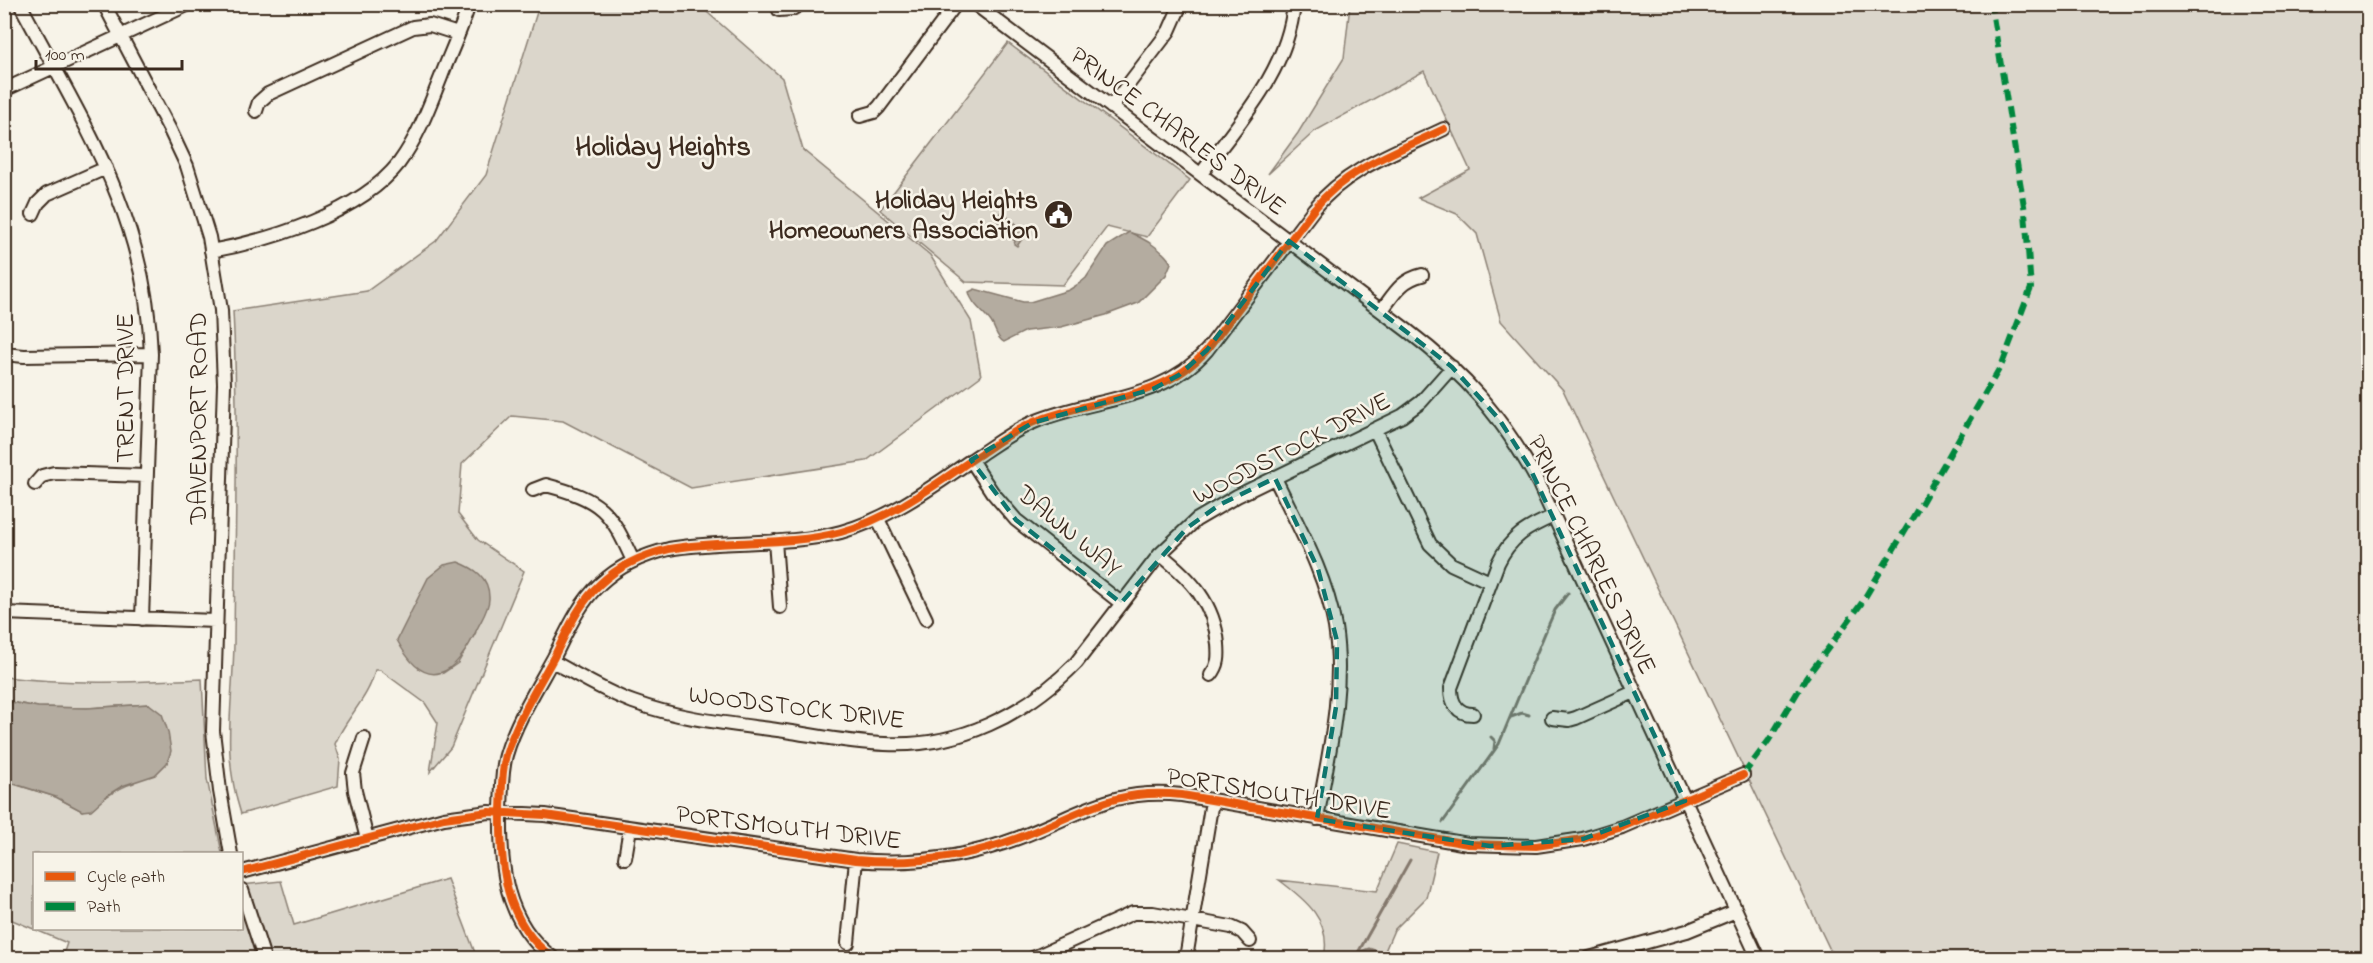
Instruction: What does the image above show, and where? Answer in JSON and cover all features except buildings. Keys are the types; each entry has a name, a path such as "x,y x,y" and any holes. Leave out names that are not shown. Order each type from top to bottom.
{"street":[{"name":"TRENT DRIVE","path":"20,4 106,168 126,215 137,250 146,300 151,354 142,619"},
{"name":"DAVENPORT ROAD","path":"104,4 182,155 200,202 221,310 225,364 213,731 221,800 231,852"},
{"path":"211,251 255,242 297,227 358,199 382,181 398,164 417,133 469,4"},
{"path":"779,10 792,9 801,4"},
{"path":"860,116 874,111 883,102 956,4"},
{"name":"PRINCE CHARLES DRIVE","path":"975,4 1382,310 1452,367 1482,398 1504,426 1529,466 1554,516 1758,958"},
{"path":"1111,107 1169,31 1181,4"},
{"path":"1201,174 1276,68 1289,32 1294,4"},
{"path":"4,90 187,5"},
{"path":"256,111 259,102 268,94 404,30 430,25 458,34"},
{"path":"553,958 529,934 510,900 502,861 502,774 508,748 552,661 589,595 611,575 633,561 652,553 677,547 828,535 878,519 1006,437 1032,423 1060,412 1153,388 1179,375 1192,366 1207,350 1319,201 1347,177 1444,129"},
{"path":"33,214 38,203 47,194 106,168"},
{"path":"1382,310 1400,285 1412,277 1422,275"},
{"path":"4,354 24,356 151,354"},
{"name":"WOODSTOCK DRIVE","path":"552,661 616,695 671,714 868,743 926,742 978,730 1035,700 1076,663 1160,554 1206,513 1237,495 1375,430 1413,409 1452,367"},
{"path":"1375,430 1430,544 1451,564 1490,582"},
{"name":"DAWN WAY","path":"971,460 992,492 1016,520 1121,603"},
{"path":"35,484 42,476 54,473 146,476"},
{"path":"1275,478 1318,569 1331,611 1336,641 1338,671 1336,707 1317,819"},
{"path":"533,490 546,485 600,507 618,529 633,561"},
{"path":"1473,714 1462,713 1458,710 1451,696 1451,688 1490,582 1502,554 1512,540 1528,527 1554,516"},
{"path":"878,519 926,619"},
{"path":"775,541 780,607"},
{"path":"1160,554 1197,587 1211,612 1216,626 1219,655 1216,668 1211,675"},
{"path":"4,613 215,621"},
{"path":"1552,718 1569,720 1634,692"},
{"path":"364,738 353,773 367,839"},
{"name":"PORTSMOUTH DRIVE","path":"243,872 444,818 501,812 537,814 856,860 903,862 946,858 968,853 1020,837 1092,806 1126,795 1164,793 1468,844 1536,846 1603,833 1685,801 1743,775"},
{"path":"1186,958 1212,801"},
{"path":"625,858 630,828"},
{"path":"848,943 856,860"},
{"path":"243,893 264,958"},
{"path":"1588,958 1687,931 1736,911"},
{"path":"1033,958 1133,913 1153,913 1237,929 1250,941"}],"highlighted area":[{"path":"1289,241 1452,367 1499,419 1529,466 1685,801 1583,839 1490,846 1317,819 1336,707 1337,641 1318,569 1275,478 1219,505 1187,528 1121,603 1016,520 971,460 1032,423 1153,389 1179,375 1207,350"}],"shaded area":[{"path":"538,5 700,5 782,78 803,150 930,255 971,321 981,376 866,461 691,488 563,421 512,416 462,464 458,514 478,540 524,571 451,747 430,772 438,723 425,703 380,670 375,670 368,690 335,744 340,759 338,786 241,814 231,770 230,749 236,477 233,311 367,291 436,241 486,175","holes":["476,632 458,663 442,674"]},
{"path":"1350,5 2368,5 2368,958 1834,958 1563,390 1501,321 1477,234 1457,214 1418,198 1470,170 1424,71 1315,131 1268,174 1298,133 1344,58"},
{"path":"1008,43 1190,180 1147,237 1107,227 1063,285 966,282 880,210"},
{"path":"1001,212 1028,231 1017,246 1014,244 1015,241 992,224"},
{"path":"1129,232 1158,248 1171,263 1166,275 1138,303 1106,315 1061,327 1026,331 1004,342 970,296 969,292 975,289 1030,302 1069,290 1086,278 1107,246"},
{"path":"458,562 475,570 483,579 488,590 488,605 461,657 451,667 441,672 430,673 419,669 408,658 397,640 428,578 444,565"},
{"path":"5,677 78,682 202,679 207,779 222,852 33,852 33,929 5,917 4,781 56,797 82,811 89,808 120,788 134,783 149,704 87,708 38,707 5,701"},
{"path":"5,701 38,707 87,708 149,704 162,714 168,732 171,751 167,763 155,775 122,786 91,810 82,811 56,797 5,781"},
{"path":"1397,844 1437,852 1426,898 1394,930 1382,958 1324,958 1324,933 1315,913 1299,895 1279,880 1377,891"},
{"path":"447,879 477,958 94,958 92,954 90,958 62,958 67,943 36,930 243,930 243,885 281,881 294,925"}],"waterway":[{"path":"1443,822 1499,744 1555,610 1568,593"},
{"path":"1511,717 1522,713 1529,715"},
{"path":"1491,737 1495,741 1494,749"},
{"path":"1355,958 1410,860"},
{"path":"1360,952 1369,949 1378,952"},
{"path":"116,958 122,950"}],"marked path":[{"path":"1743,775 1769,740 1806,678 1861,604 1922,502 2002,364 2031,288 2025,212 1991,4"}],"cycle path":[{"path":"553,958 537,944 524,927 508,891 501,831 503,769 510,742 527,705 574,618 600,584 632,562 669,549 712,544 798,540 820,537 860,526 913,499 1027,425 1057,414 1126,396 1169,380 1189,367 1207,350 1327,195 1358,171 1444,129"},
{"path":"243,872 444,818 489,812 545,815 856,860 918,861 978,851 1018,838 1097,805 1136,795 1157,794 1182,795 1468,844 1536,846 1583,839 1622,827 1743,775"}],"place":[{"name":"Holiday Heights Homeowners Association","path":"1059,214"}],"district":[{"name":"Holiday Heights","path":"663,145"}]}
